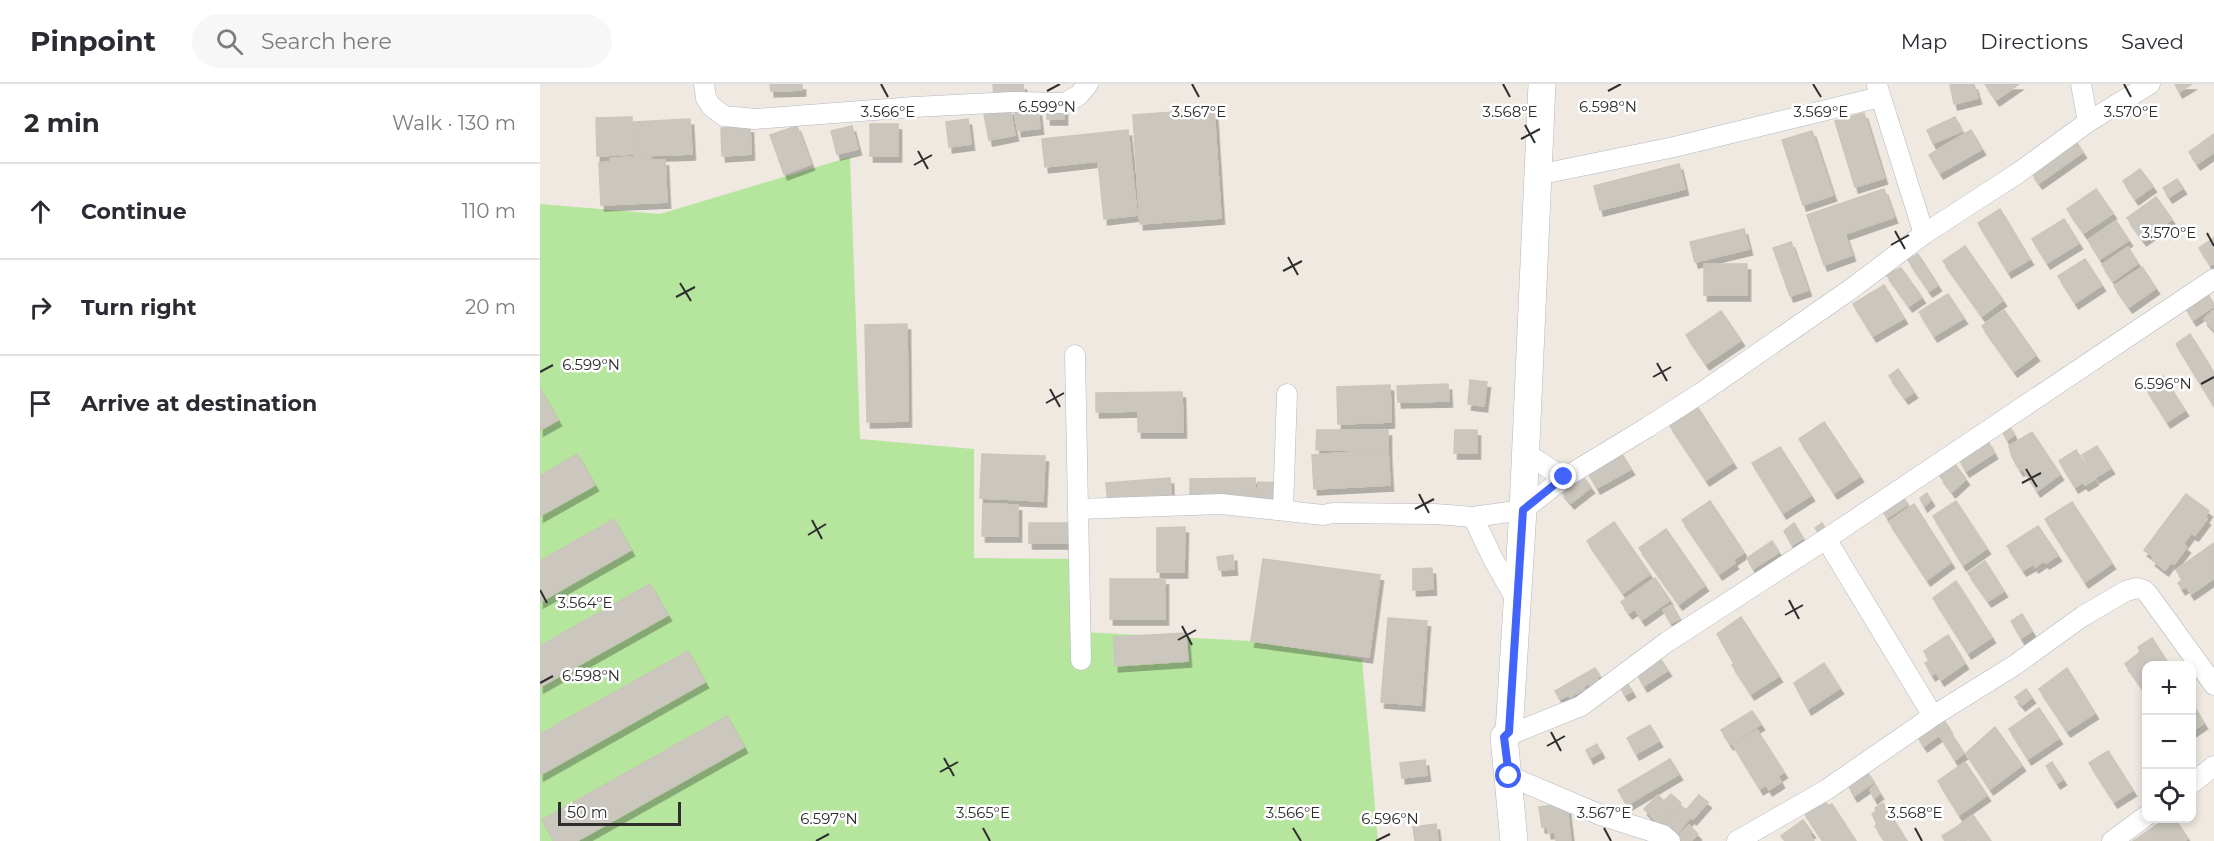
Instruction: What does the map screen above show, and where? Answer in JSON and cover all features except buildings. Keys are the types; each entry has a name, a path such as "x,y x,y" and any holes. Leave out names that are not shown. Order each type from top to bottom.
{"main road":[{"path":"1514,841 1504,737 1509,732 1523,510 1542,84"}],"street":[{"path":"704,84 706,98 711,106 724,116 755,119 925,106 1012,102 1065,103 1079,95 1088,84"},
{"path":"2081,84 2088,122"},
{"path":"1078,508 1221,504 1323,515 1402,513 1473,517 1523,510 1564,477 1648,428 1767,348 1924,234 2018,172 2088,122 2150,84"},
{"path":"1537,175 1674,147 1879,90 1924,234"},
{"path":"1504,737 1581,706 1667,642 1826,539 2214,279"},
{"path":"1075,355 1081,660"},
{"path":"1283,510 1287,394"},
{"path":"1524,452 1564,477"},
{"path":"1473,517 1517,601"},
{"path":"1826,539 1934,716"},
{"path":"1737,841 1826,790 2083,616 2126,591 2137,588 2148,594 2214,685"},
{"path":"2196,780 2214,766"},
{"path":"1509,776 1603,816 1663,835 1670,841"},
{"path":"2112,841 2142,819"}],"green space":[{"path":"850,157 860,439 974,449 974,558 1074,559 1083,632 1251,641 1362,659 1378,841 540,841 540,204 660,214"}],"route":[{"path":"1509,776 1504,737 1509,732 1523,510 1564,477"}]}
